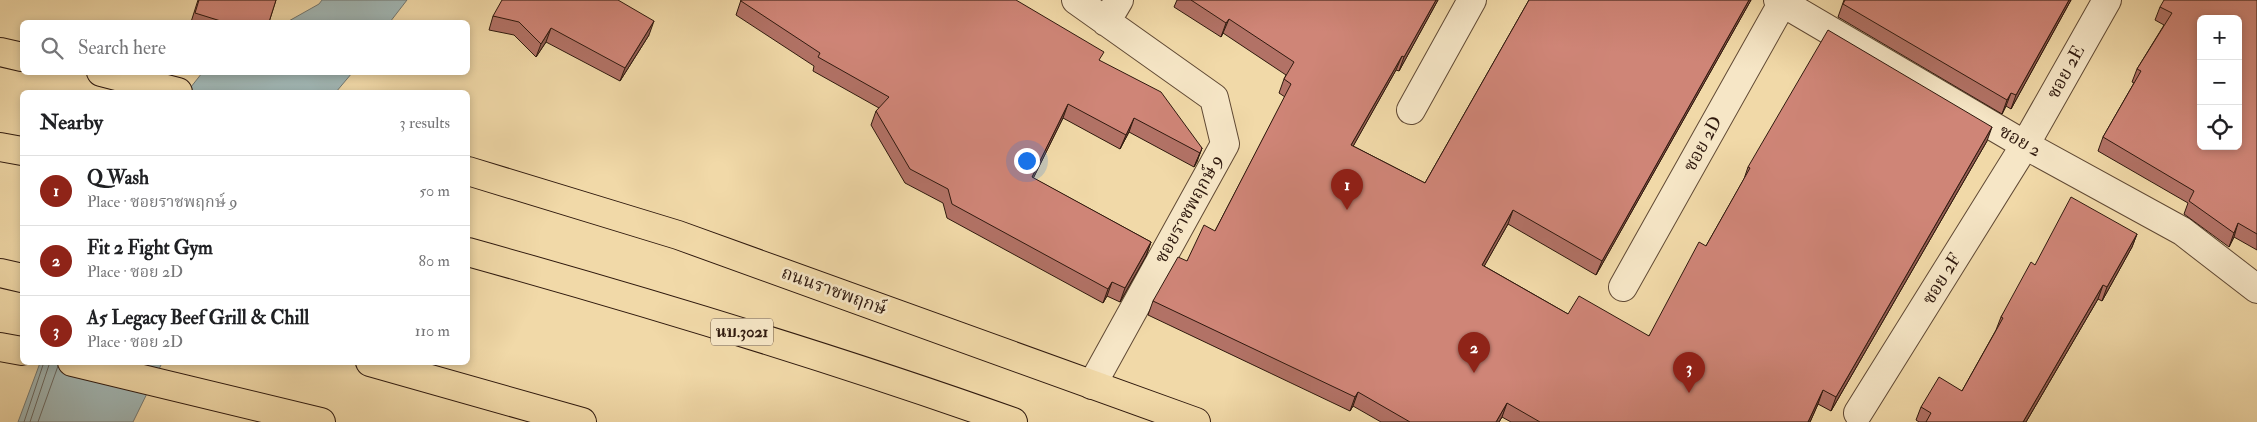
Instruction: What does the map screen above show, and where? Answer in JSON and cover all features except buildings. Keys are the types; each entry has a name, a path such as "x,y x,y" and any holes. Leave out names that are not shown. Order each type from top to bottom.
{"main road":[{"path":"0,52 20,57"},
{"path":"111,75 170,90"},
{"path":"0,147 20,151"},
{"name":"ถนนราชพฤกษ์","path":"470,172 678,235 1196,422"},
{"name":"นบ.3021","path":"470,253 666,308 927,392 1013,422"},
{"path":"0,273 20,278"},
{"path":"85,365 286,412 321,422"},
{"path":"381,365 582,422"}],"street":[{"name":"ซอยราชพฤกษ์ 9","path":"1076,0 1113,11 1214,98 1225,144 1092,385"},
{"path":"1410,110 1472,0"},
{"name":"ซอย 2E","path":"2025,145 2107,0"},
{"name":"ซอย 2","path":"1781,1 2025,145 2182,231 2257,289"},
{"name":"ซอย 2D","path":"1623,287 1781,1"},
{"name":"ซอย 2F","path":"1858,413 2025,145"}],"water":[{"path":"322,0 407,0 392,20 291,20 319,4"},
{"path":"200,75 350,75 338,90 189,90"},
{"path":"39,365 161,365 133,422 18,422"}],"place":[{"name":"Q Wash","path":"1347,210"},
{"name":"Fit 2 Fight Gym","path":"1474,373"},
{"name":"A5 Legacy Beef Grill & Chill","path":"1689,393"}]}
